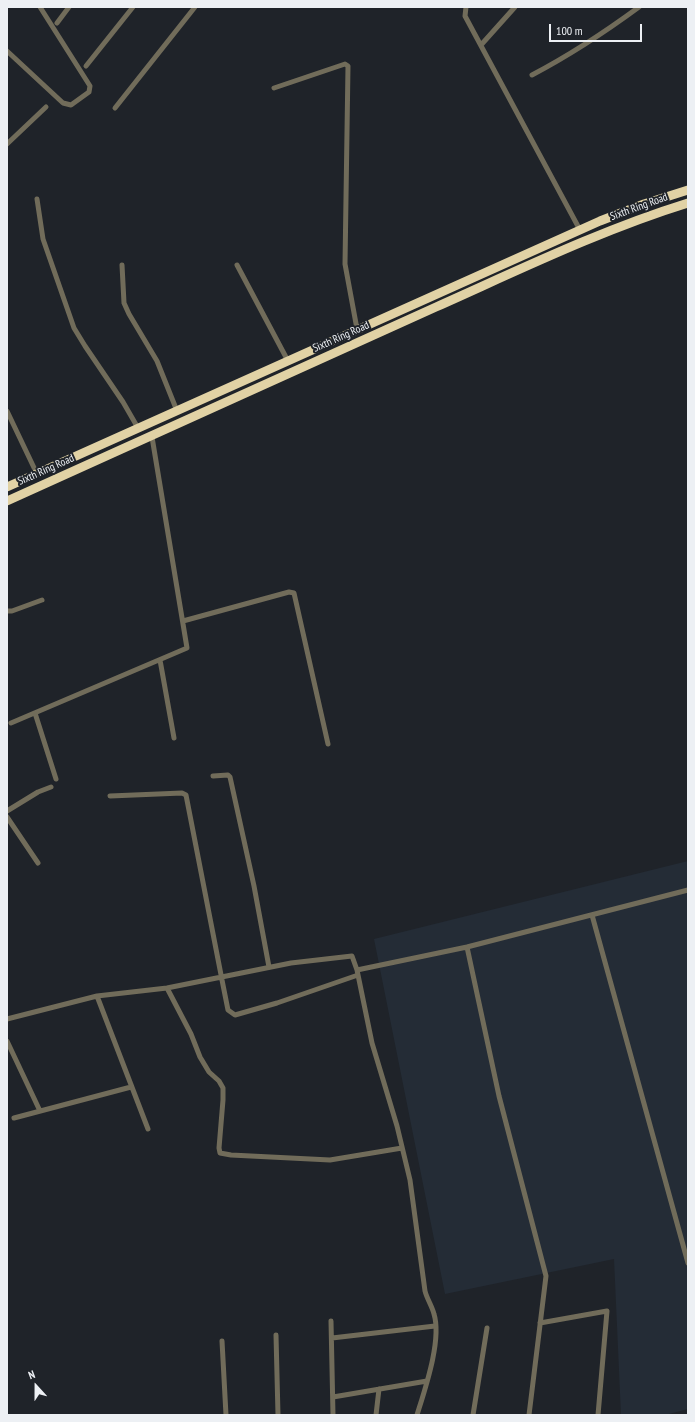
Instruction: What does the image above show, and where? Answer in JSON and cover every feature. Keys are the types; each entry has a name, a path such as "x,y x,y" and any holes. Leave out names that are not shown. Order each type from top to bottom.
{"highway":[{"name":"Sixth Ring Road","path":"7,487 600,221 644,204 688,190"},
{"name":"Sixth Ring Road","path":"7,501 152,437 338,351 604,232 648,215 688,203"},
{"path":"600,221 604,232"},
{"path":"125,434 130,446"}],"street":[{"path":"7,51 63,103 71,105 89,92 90,86 40,7"},
{"path":"57,23 69,7"},
{"path":"86,66 133,7"},
{"path":"115,108 194,7"},
{"path":"466,7 465,16 580,230"},
{"path":"481,45 515,7"},
{"path":"532,75 599,36 639,7"},
{"path":"274,88 345,64 348,66 346,117 345,264 358,329"},
{"path":"7,144 46,107"},
{"path":"37,199 43,239 74,328 123,402 138,428"},
{"path":"122,265 124,303 128,314 157,361 177,411"},
{"path":"237,265 288,361"},
{"path":"7,411 36,474"},
{"path":"12,723 187,648 152,437"},
{"path":"182,620 288,592 294,593 328,744"},
{"path":"7,611 12,612 42,600"},
{"path":"160,660 174,738"},
{"path":"35,713 56,779"},
{"path":"213,776 228,775 230,777 254,886 269,967"},
{"path":"7,811 38,792 51,787"},
{"path":"110,796 182,793 186,795 228,1010 235,1015 277,1003 357,973 467,947 688,890"},
{"path":"7,817 38,863"},
{"path":"592,915 688,1263"},
{"path":"467,947 499,1096 546,1276 528,1415"},
{"path":"7,1019 97,996 167,988 269,967 350,955 353,958 372,1044 402,1148 411,1188 425,1291 434,1314 435,1326 433,1358 417,1415"},
{"path":"167,988 191,1034 200,1058 209,1072 219,1080 223,1088 219,1148 220,1153 231,1156 330,1160 402,1148"},
{"path":"97,996 148,1129"},
{"path":"7,1041 40,1111"},
{"path":"14,1118 131,1087"},
{"path":"540,1323 607,1311 598,1415"},
{"path":"331,1322 334,1415"},
{"path":"332,1338 435,1326"},
{"path":"473,1415 487,1328"},
{"path":"276,1335 278,1415"},
{"path":"222,1341 226,1415"},
{"path":"333,1397 427,1381"},
{"path":"376,1415 379,1389"}],"shaded area":[{"path":"688,861 688,1409 665,1415 621,1415 614,1259 445,1294 374,939"}]}
